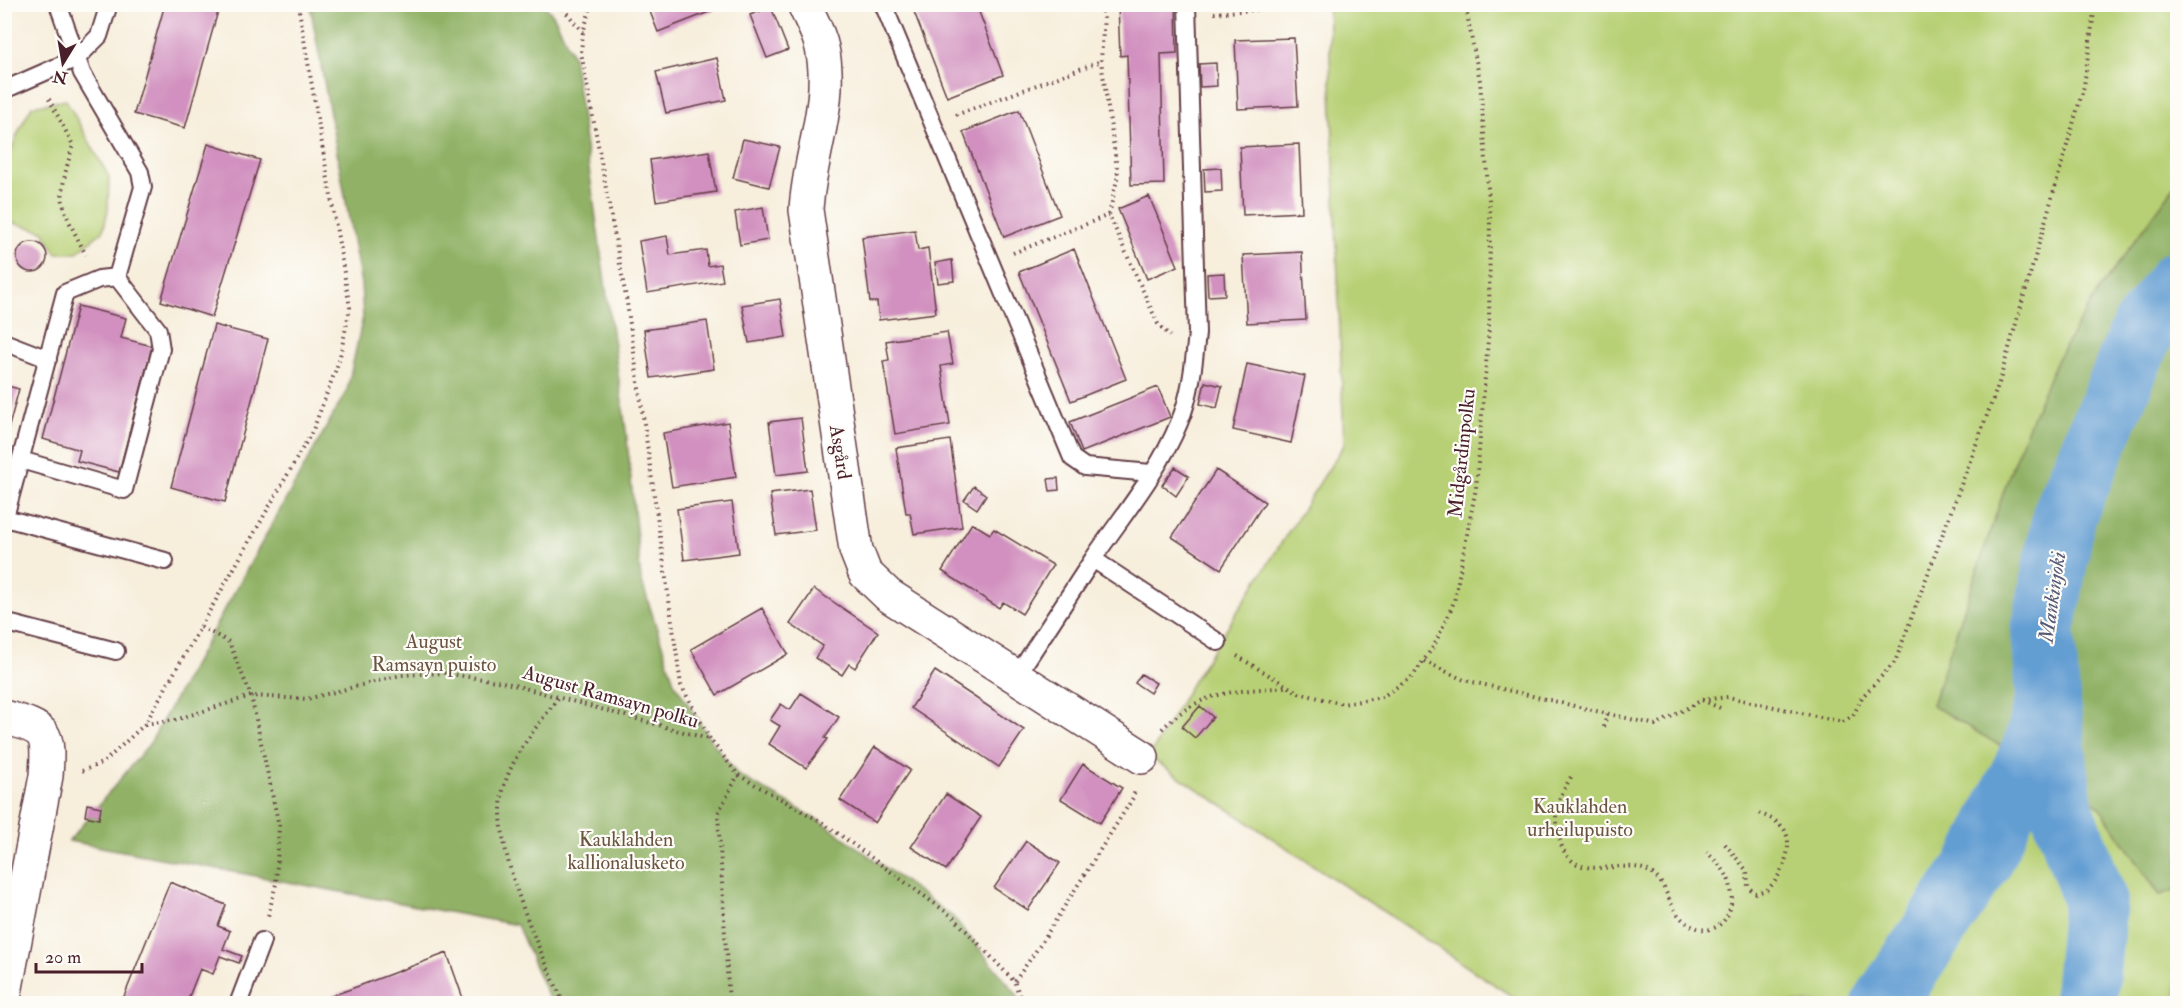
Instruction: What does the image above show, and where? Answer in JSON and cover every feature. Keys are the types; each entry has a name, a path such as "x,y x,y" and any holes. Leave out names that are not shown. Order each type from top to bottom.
{"street":[{"name":"Asgård","path":"804,4 822,45 826,70 826,97 808,180 806,210 856,550 866,573 888,595 1016,677 1146,749"},
{"path":"4,717 40,730 46,738 46,776 4,998"}],"lane":[{"path":"57,4 82,73 140,172 143,188 117,277"},
{"path":"4,90 76,58 99,36 109,4"},
{"path":"884,4 1072,458 1085,467 1151,473"},
{"path":"1016,677 1151,473 1180,422 1194,360 1197,333 1187,10"},
{"path":"117,277 99,279 65,293 5,519 165,561"},
{"path":"21,460 123,490 161,349 158,330 117,277"},
{"path":"4,342 48,359"},
{"path":"1093,559 1218,642"},
{"path":"4,622 116,651"},
{"path":"238,1004 262,941"}],"path":[{"path":"46,776 62,778 104,762 145,724 313,430 339,361 350,308 297,4"},
{"path":"559,4 583,32"},
{"path":"592,4 583,32 580,52 627,303 681,685 710,740"},
{"path":"1094,4 1101,8 1104,16 1101,61 1118,175 1109,215 1158,324 1194,360"},
{"path":"1187,10 1335,4"},
{"name":"Midgårdinpolku","path":"1218,642 1299,693 1343,704 1382,697 1413,676 1424,661 1435,644 1456,590 1476,488 1489,327 1490,214 1481,92 1465,4"},
{"path":"1424,661 1464,680 1656,725 1702,700 1728,697 1843,722 1854,714 1862,697 1895,662 2000,383 2084,86 2095,4"},
{"path":"933,123 1101,61"},
{"path":"37,76 73,145 60,187 62,209 99,279"},
{"path":"990,262 1109,215"},
{"path":"201,627 229,642 251,696 279,826 276,884 262,941"},
{"name":"August Ramsayn polku","path":"251,696 307,699 401,675 443,673 503,682 710,740 738,775 825,824 952,917 1014,981 1023,1004"},
{"path":"1014,981 1040,945 1133,798 1146,749 1180,711 1213,694 1287,687"},
{"path":"145,724 175,720 251,696"},
{"path":"558,698 522,747 505,782 501,823 515,883 564,1004"},
{"path":"1702,700 1720,708"},
{"path":"1604,726 1607,713"},
{"path":"729,1004 718,813 738,775"},
{"path":"1571,777 1559,798 1554,814 1562,847 1571,860 1593,868 1627,867 1653,873 1661,884 1674,912 1689,924 1703,929 1718,928 1727,919 1732,897 1726,874 1707,852"},
{"path":"1725,844 1747,871 1748,887 1755,893 1767,890 1778,876 1790,844 1786,830 1756,812"}],"green space":[{"name":"August Ramsayn puisto","path":"310,5 544,5 554,16 573,56 626,430 641,579 674,682 710,739 738,775 825,824 953,917 1018,996 1021,1003 551,1003 517,925 69,841 150,743 347,390 363,317 361,284"},
{"name":"Kauklahden urheilupuisto","path":"1328,5 2177,5 2177,183 2099,290 2057,359 2013,464 1932,705 2097,804 2160,895 2177,889 2177,1003 1522,1003 1149,757 1193,681 1344,445"},
{"path":"66,100 109,177 108,210 103,231 76,253 56,253 43,231 5,221 5,188 12,148 32,106"},
{"path":"2177,183 2178,889 2160,895 2097,804 1932,705 2013,464 2057,359 2099,290"}],"building":[{"path":"165,4 220,4 185,128 134,114"},
{"path":"647,4 711,4 714,10 658,32"},
{"path":"911,4 976,4 1003,75 947,97"},
{"path":"1118,4 1176,4 1177,53 1161,54 1164,184 1131,185 1127,55 1120,56"},
{"path":"771,7 788,50 767,58 750,15"},
{"path":"1294,38 1298,106 1238,109 1235,40"},
{"path":"717,58 726,100 666,113 656,72"},
{"path":"1216,63 1217,86 1200,87 1199,64"},
{"path":"1019,110 1060,215 1004,237 963,132"},
{"path":"743,139 780,147 769,187 733,178"},
{"path":"208,144 260,160 212,317 161,301"},
{"path":"1299,144 1302,212 1243,215 1240,147"},
{"path":"709,151 716,192 656,201 650,160"},
{"path":"1221,168 1222,191 1205,192 1204,169"},
{"path":"1149,196 1178,266 1147,279 1118,209"},
{"path":"763,207 768,240 740,245 735,212"},
{"path":"915,230 918,250 928,248 936,313 879,320 877,302 870,302 862,237"},
{"path":"667,236 670,255 706,250 708,266 720,264 723,281 647,293 639,241"},
{"path":"32,242 38,243 46,251 46,263 38,271 32,272 26,271 18,263 17,257 18,251 26,243"},
{"path":"1074,249 1126,379 1071,401 1019,272"},
{"path":"1302,252 1306,320 1247,323 1243,255"},
{"path":"952,260 954,281 938,283 935,263"},
{"path":"1224,273 1225,295 1208,296 1207,274"},
{"path":"780,299 786,337 749,343 742,305"},
{"path":"78,306 126,318 121,338 152,346 119,472 77,461 80,450 43,439"},
{"path":"707,321 714,369 651,378 644,330"},
{"path":"214,325 268,339 225,502 171,487"},
{"path":"947,332 953,364 941,366 950,425 895,434 883,361 889,360 886,341"},
{"path":"1247,364 1305,376 1291,443 1233,430"},
{"path":"1205,382 1222,386 1217,408 1200,404"},
{"path":"4,385 19,389 5,441 4,440"},
{"path":"1158,387 1170,417 1082,452 1070,422"},
{"path":"801,418 808,471 776,475 769,422"},
{"path":"728,422 736,477 672,487 663,433"},
{"path":"950,440 962,527 914,534 910,513 906,513 896,448"},
{"path":"1175,467 1189,476 1176,496 1162,485"},
{"path":"1216,470 1265,502 1221,569 1172,537"},
{"path":"1058,478 1059,490 1050,491 1048,479"},
{"path":"974,486 986,495 977,509 964,500"},
{"path":"810,489 816,530 776,535 770,494"},
{"path":"732,502 739,553 684,560 677,509"},
{"path":"972,523 990,534 994,529 1053,565 1022,614 1003,602 999,608 942,571"},
{"path":"814,589 878,632 855,668 849,664 842,675 815,658 823,646 790,624"},
{"path":"762,608 788,654 717,695 691,649"},
{"path":"935,671 1024,730 999,767 911,708"},
{"path":"1141,674 1156,683 1150,693 1135,683"},
{"path":"801,693 839,717 825,738 828,739 806,768 769,744 780,726 770,720 781,704 790,710"},
{"path":"1200,706 1213,717 1195,738 1182,727"},
{"path":"875,747 910,770 875,823 840,800"},
{"path":"1083,764 1122,788 1100,823 1061,799"},
{"path":"946,794 981,817 946,870 911,847"},
{"path":"87,804 101,807 99,819 85,816"},
{"path":"1026,841 1060,863 1028,910 994,888"},
{"path":"170,882 226,905 218,926 230,931 223,949 242,956 239,963 220,956 213,974 200,969 186,1004 121,1004"},
{"path":"447,953 465,1004 313,1004 313,1003"}],"waterway":[{"name":"Mankinjoki","path":"1884,1004 1979,863 2036,745 2048,696 2043,631 2064,516 2143,329 2178,282"},
{"path":"2049,710 2061,807 2095,900 2085,1004"}],"park label":[{"name":"Kauklahden kallionalusketo","path":"626,850"}]}
